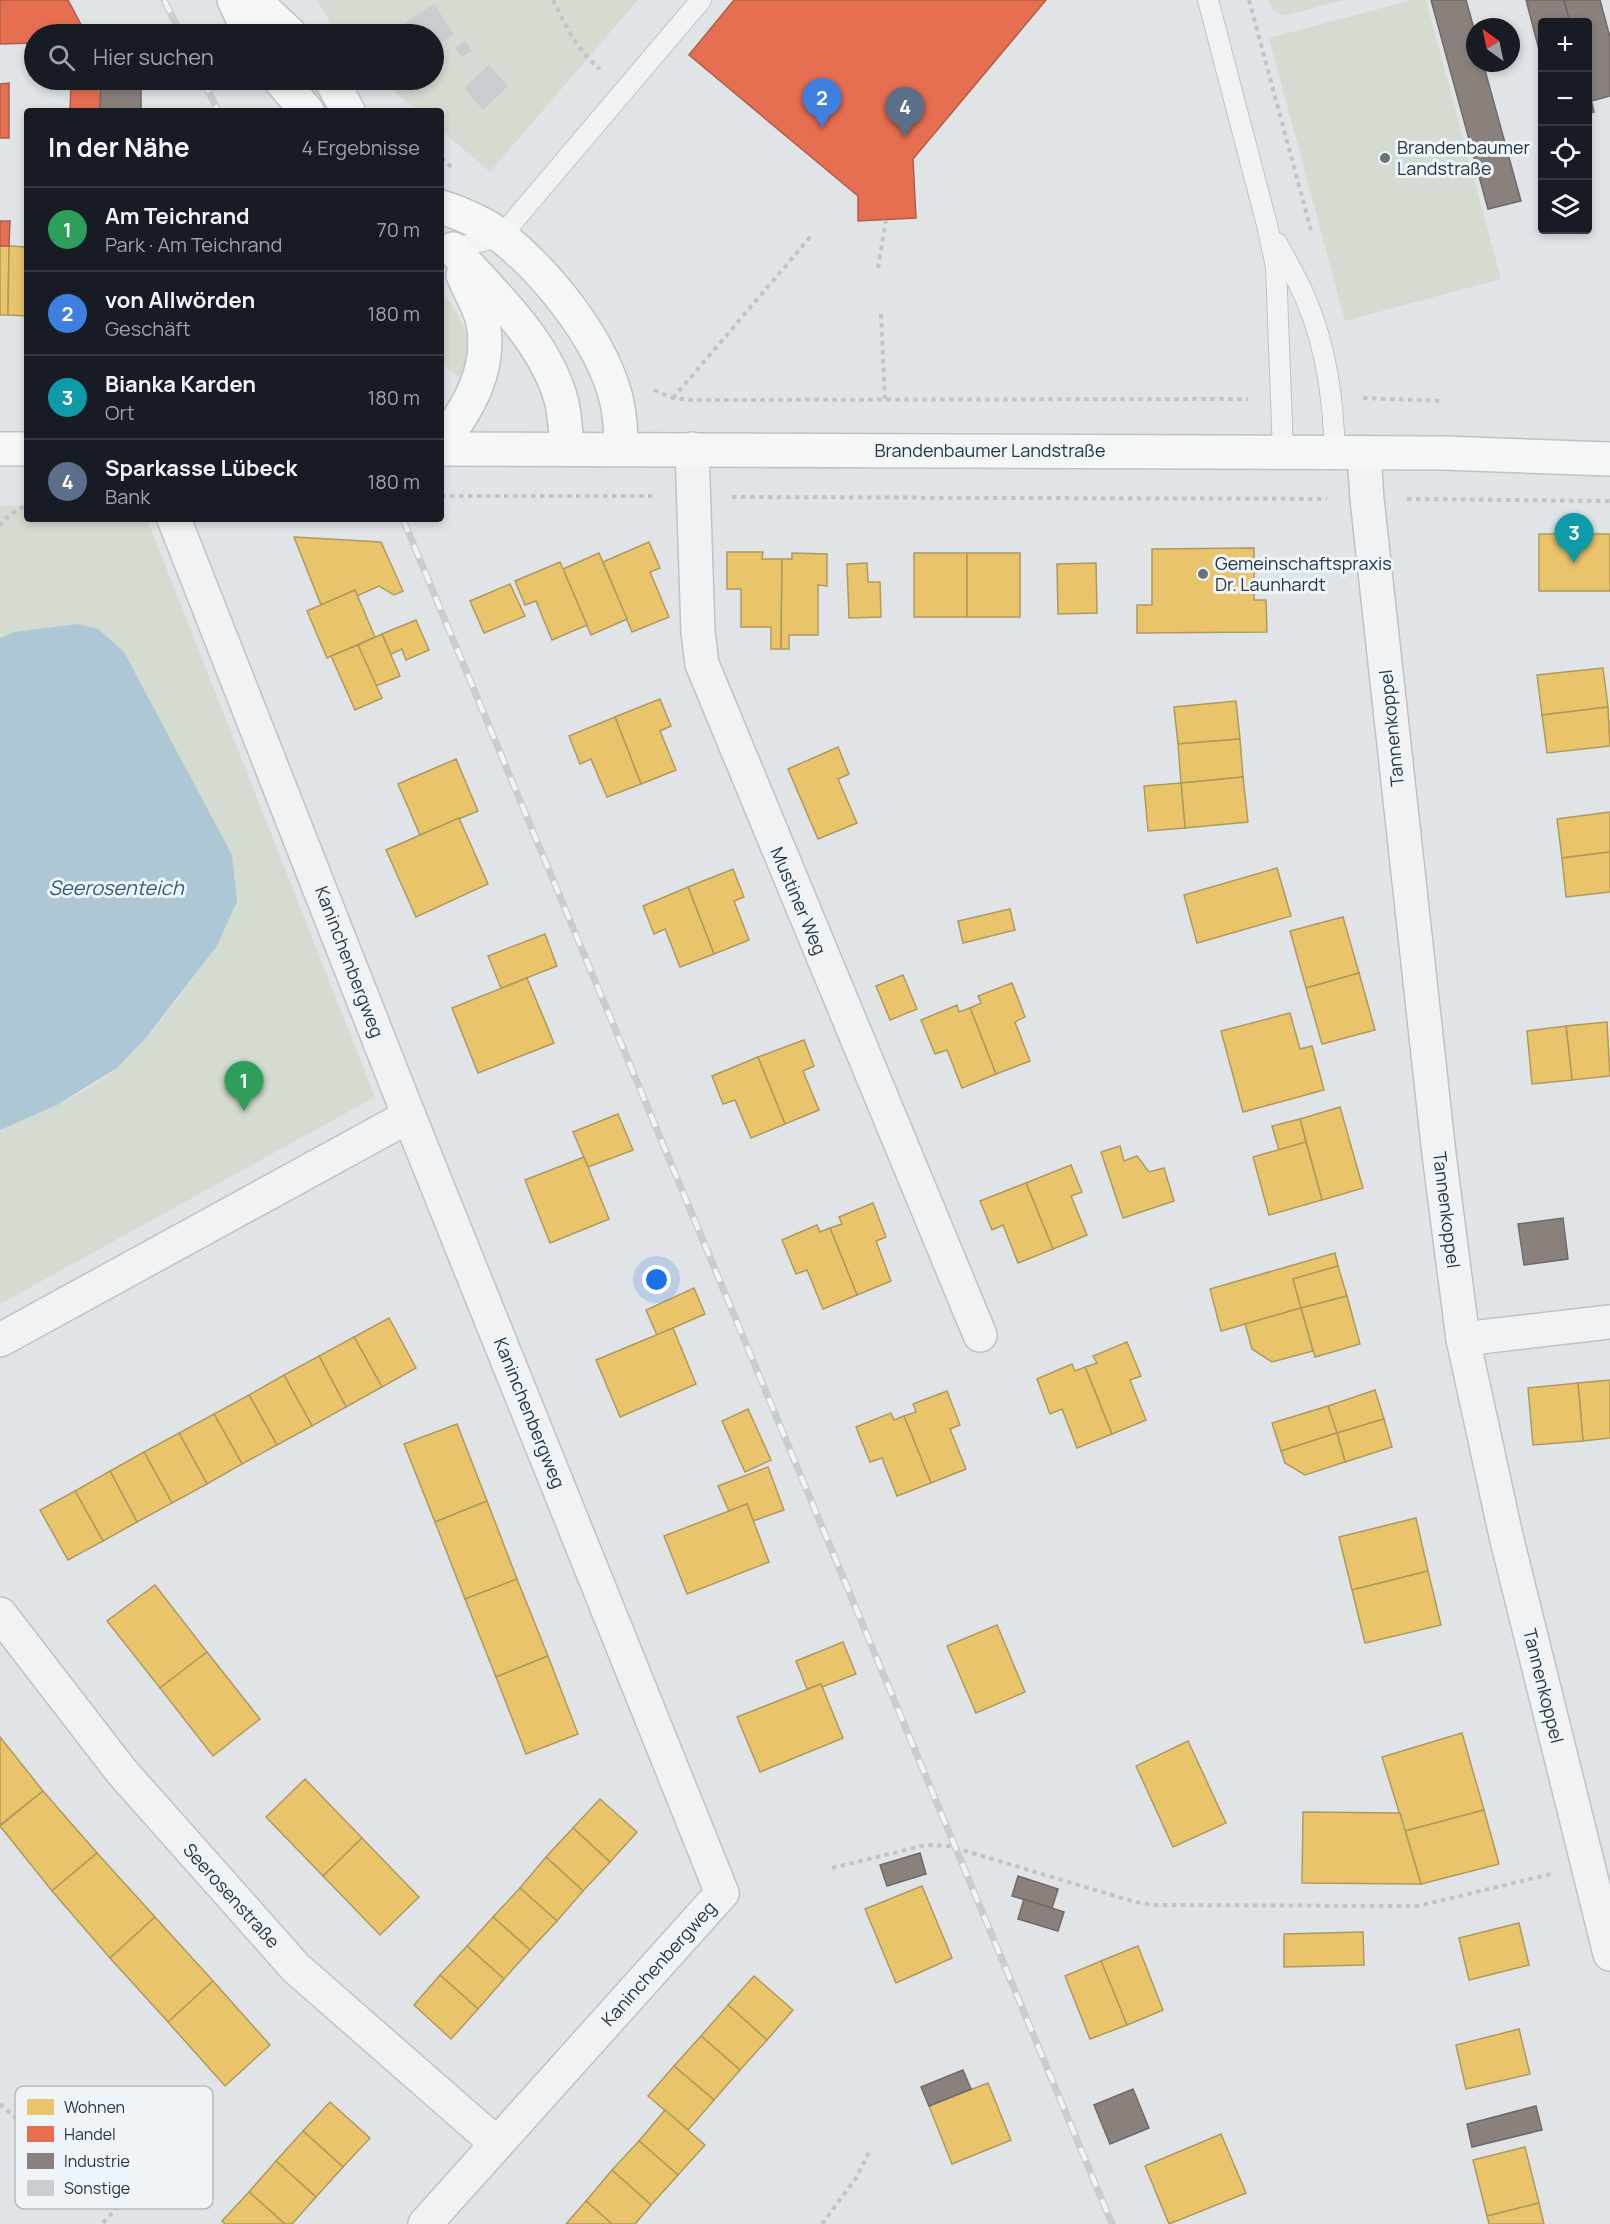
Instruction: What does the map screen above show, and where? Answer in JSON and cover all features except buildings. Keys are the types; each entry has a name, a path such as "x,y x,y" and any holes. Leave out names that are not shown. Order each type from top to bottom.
{"main road":[{"path":"234,0 245,24"},
{"path":"254,0 279,24"},
{"path":"288,90 305,108"},
{"path":"336,90 346,108"},
{"path":"444,208 469,217 501,236 530,263 560,298 598,353 614,389 620,416 621,449"},
{"path":"444,440 466,411 481,370 484,349 479,311 447,238"},
{"path":"447,238 527,332 547,365 561,403 567,449"},
{"path":"0,449 24,448"},
{"name":"Brandenbaumer Landstraße","path":"444,449 1443,453 1610,459"}],"street":[{"name":"Mustiner Weg","path":"692,449 698,632 702,664 980,1335"},
{"name":"Tannenkoppel","path":"1350,453 1367,499 1437,1143 1463,1339 1506,1536 1587,1864 1605,1913 1610,1954"},
{"name":"Kaninchenbergweg","path":"175,522 409,1116 722,1893 425,2224"},
{"path":"0,1340 409,1116"},
{"path":"1463,1339 1610,1322"},
{"name":"Seerosenstraße","path":"0,1614 122,1772 296,1968 497,2144"}],"lane":[{"path":"447,238 501,236 701,0"},
{"path":"1208,0 1276,267 1283,452"},
{"path":"1267,225 1307,300 1320,339 1333,398 1350,453"}],"path":[{"path":"553,0 574,42 588,60 600,69"},
{"path":"1249,0 1313,236"},
{"path":"878,268 886,220"},
{"path":"673,398 812,236"},
{"path":"881,314 885,399"},
{"path":"652,389 673,398 1259,399"},
{"path":"444,496 1610,501"},
{"path":"0,526 3,520 24,506"},
{"path":"832,1868 926,1845 961,1849 1135,1902 1156,1905 1418,1906 1587,1864"},
{"path":"0,2104 15,2118"},
{"path":"822,2224 856,2178 870,2150"},
{"path":"102,2224 116,2209"}],"shaded area":[{"path":"317,0 638,0 490,172 444,133 444,108 414,108 392,90 444,90 444,24 331,24"},
{"path":"1267,0 1343,0 1284,16 1274,11"},
{"name":"Brandenbaumer Landstraße","path":"1412,0 1426,0 1501,279 1345,321 1269,38"},
{"path":"444,296 461,322 468,344 466,367 462,379 444,365"},
{"path":"0,506 24,506 24,522 148,522 375,1097 0,1304 0,1130 77,1095 118,1067 158,1024 217,946 14,632 0,638"}],"water":[{"name":"Seerosenteich","path":"78,624 98,629 124,652 232,855 237,901 217,946 146,1038 117,1068 57,1105 0,1130 0,638 14,632"}],"railway":[{"path":"164,0 176,24"},
{"path":"208,90 217,108"},
{"path":"404,522 1112,2224"}],"place":[{"name":"von Allwörden","path":"822,128"},
{"name":"Sparkasse Lübeck","path":"905,137"},
{"name":"Brandenbaumer Landstraße","path":"1385,158"},
{"name":"Bianka Karden","path":"1574,563"},
{"name":"Gemeinschaftspraxis Dr. Launhardt","path":"1203,574"},
{"name":"Am Teichrand","path":"244,1111"}]}
